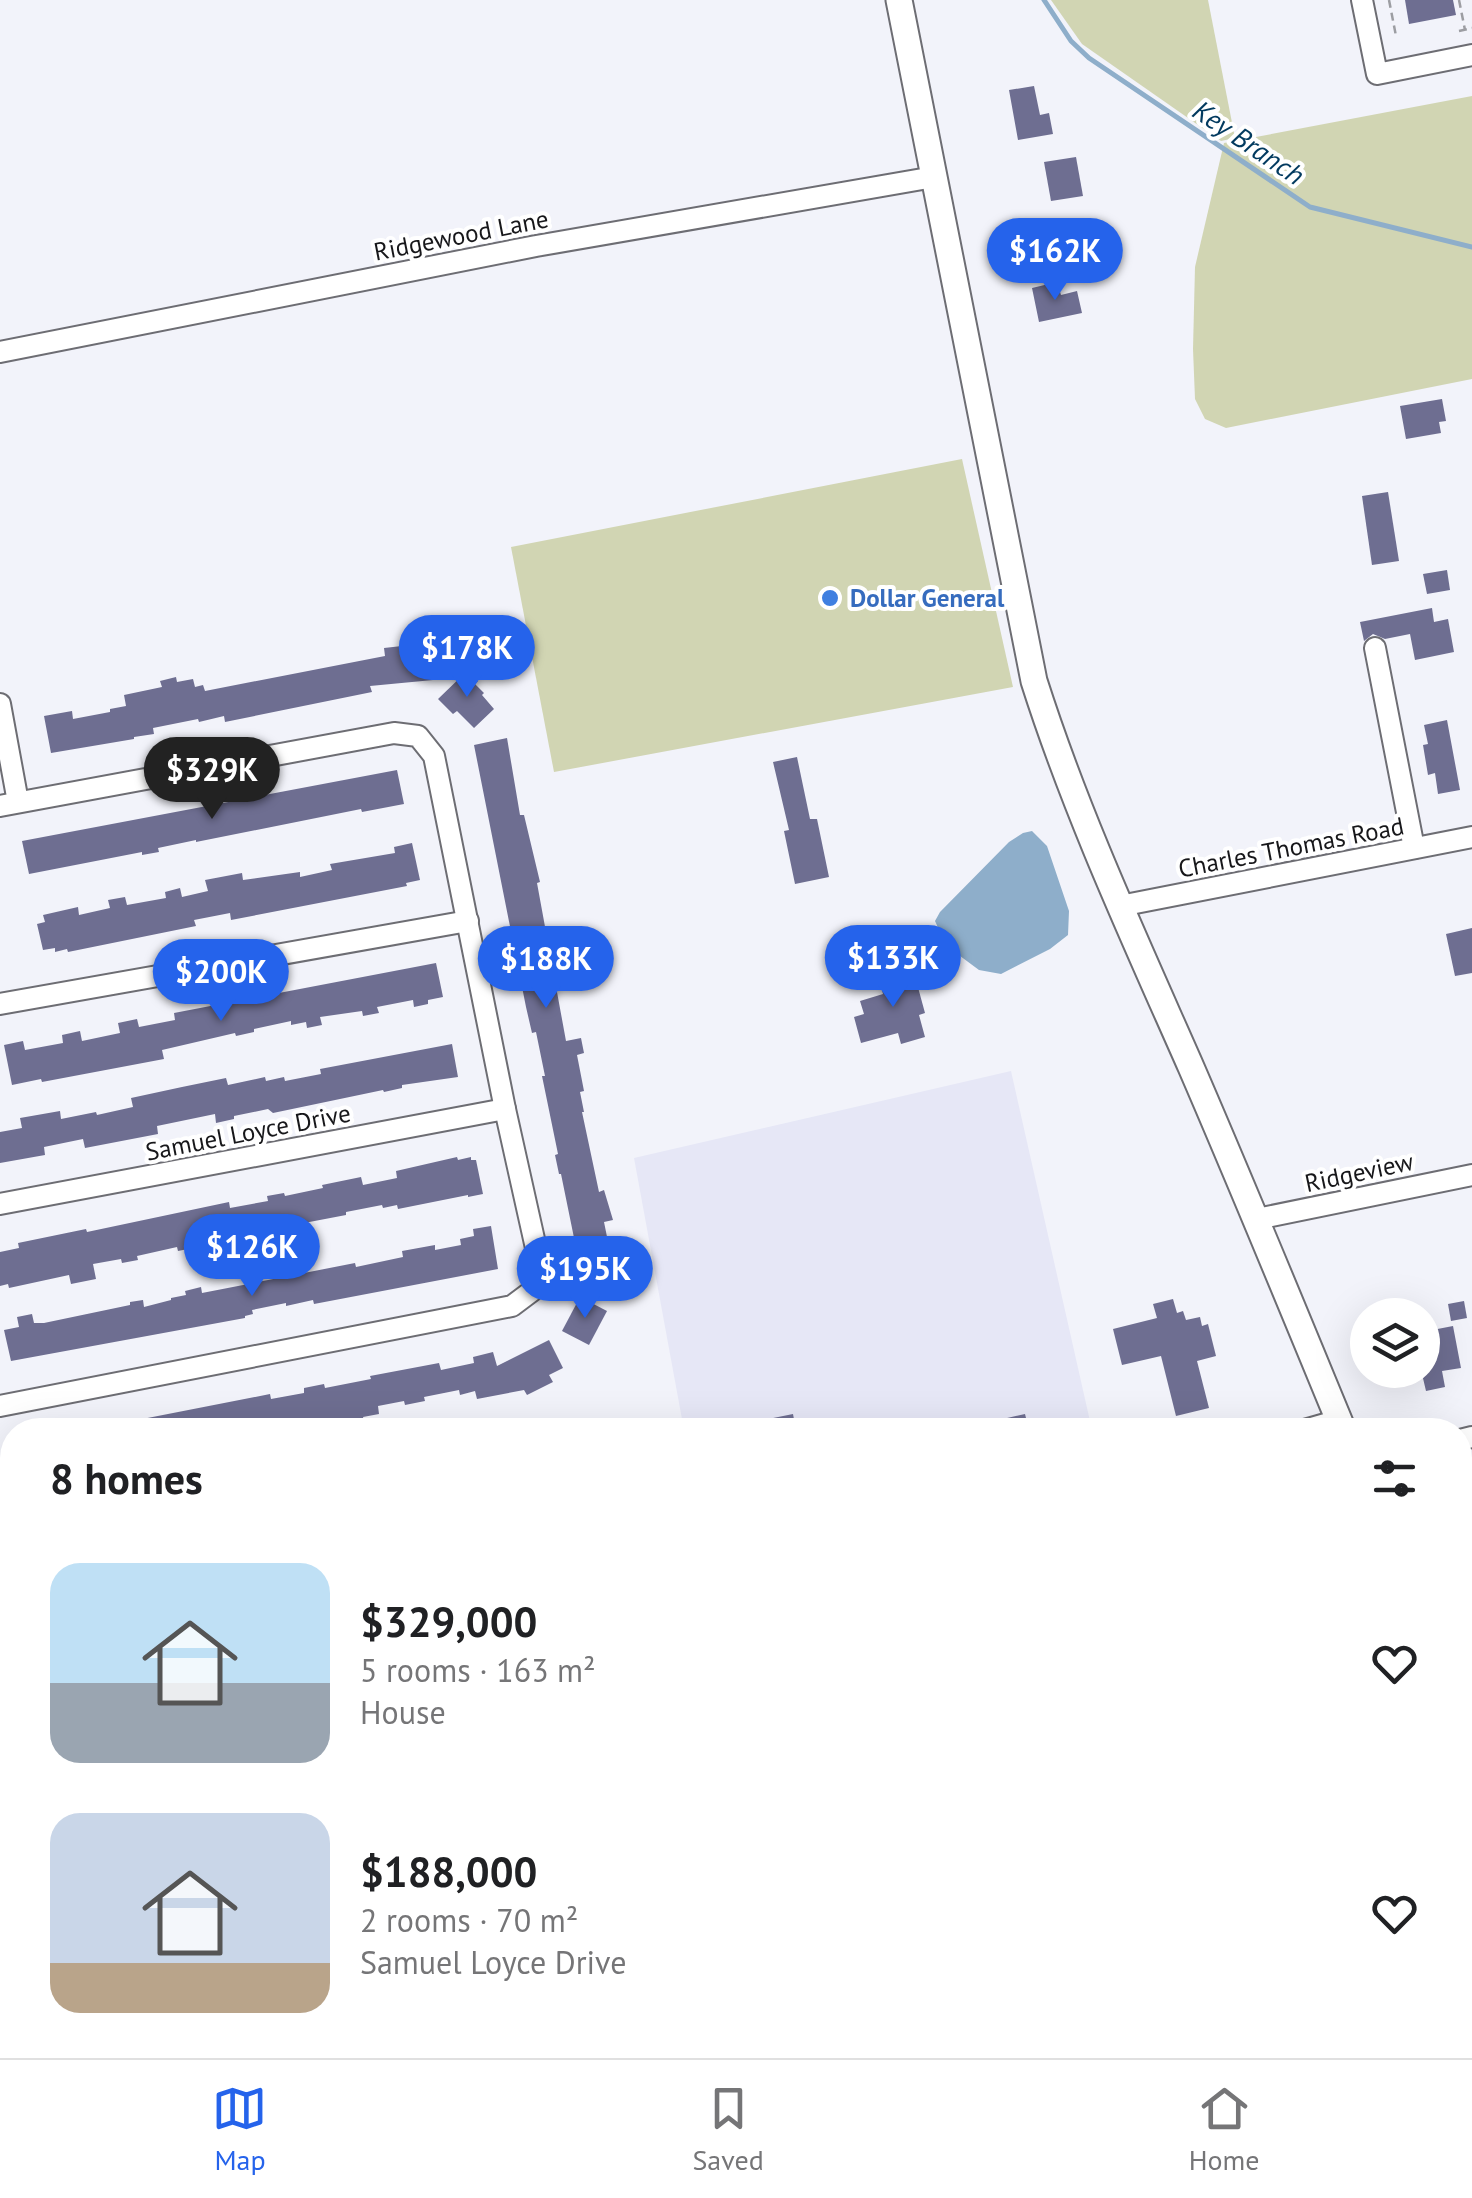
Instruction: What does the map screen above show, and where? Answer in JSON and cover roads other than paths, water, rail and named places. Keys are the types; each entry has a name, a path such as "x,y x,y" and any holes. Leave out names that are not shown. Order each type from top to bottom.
{"main road":[{"path":"899,0 1034,681 1054,745 1120,906 1257,1219 1338,1418"}],"street":[{"path":"1362,0 1377,74 1472,55"},
{"name":"Ridgewood Lane","path":"0,352 536,246 934,177"},
{"path":"1375,648 1414,848"},
{"path":"0,704 9,804 394,733 418,736 434,756 540,1266 532,1291 512,1306 0,1406"},
{"name":"Charles Thomas Road","path":"1120,906 1472,837"},
{"path":"0,1004 468,922"},
{"name":"Samuel Loyce Drive","path":"0,1204 505,1109"},
{"name":"Ridgeview","path":"1257,1219 1472,1175"}],"water":[{"path":"1032,831 1047,846 1069,911 1068,935 1050,949 1001,974 979,970 956,953 935,921 1009,842"}],"waterway":[{"name":"Key Branch","path":"1044,0 1071,41 1089,58 1310,207 1472,247"}],"place":[{"name":"Dollar General","path":"830,598"}]}
